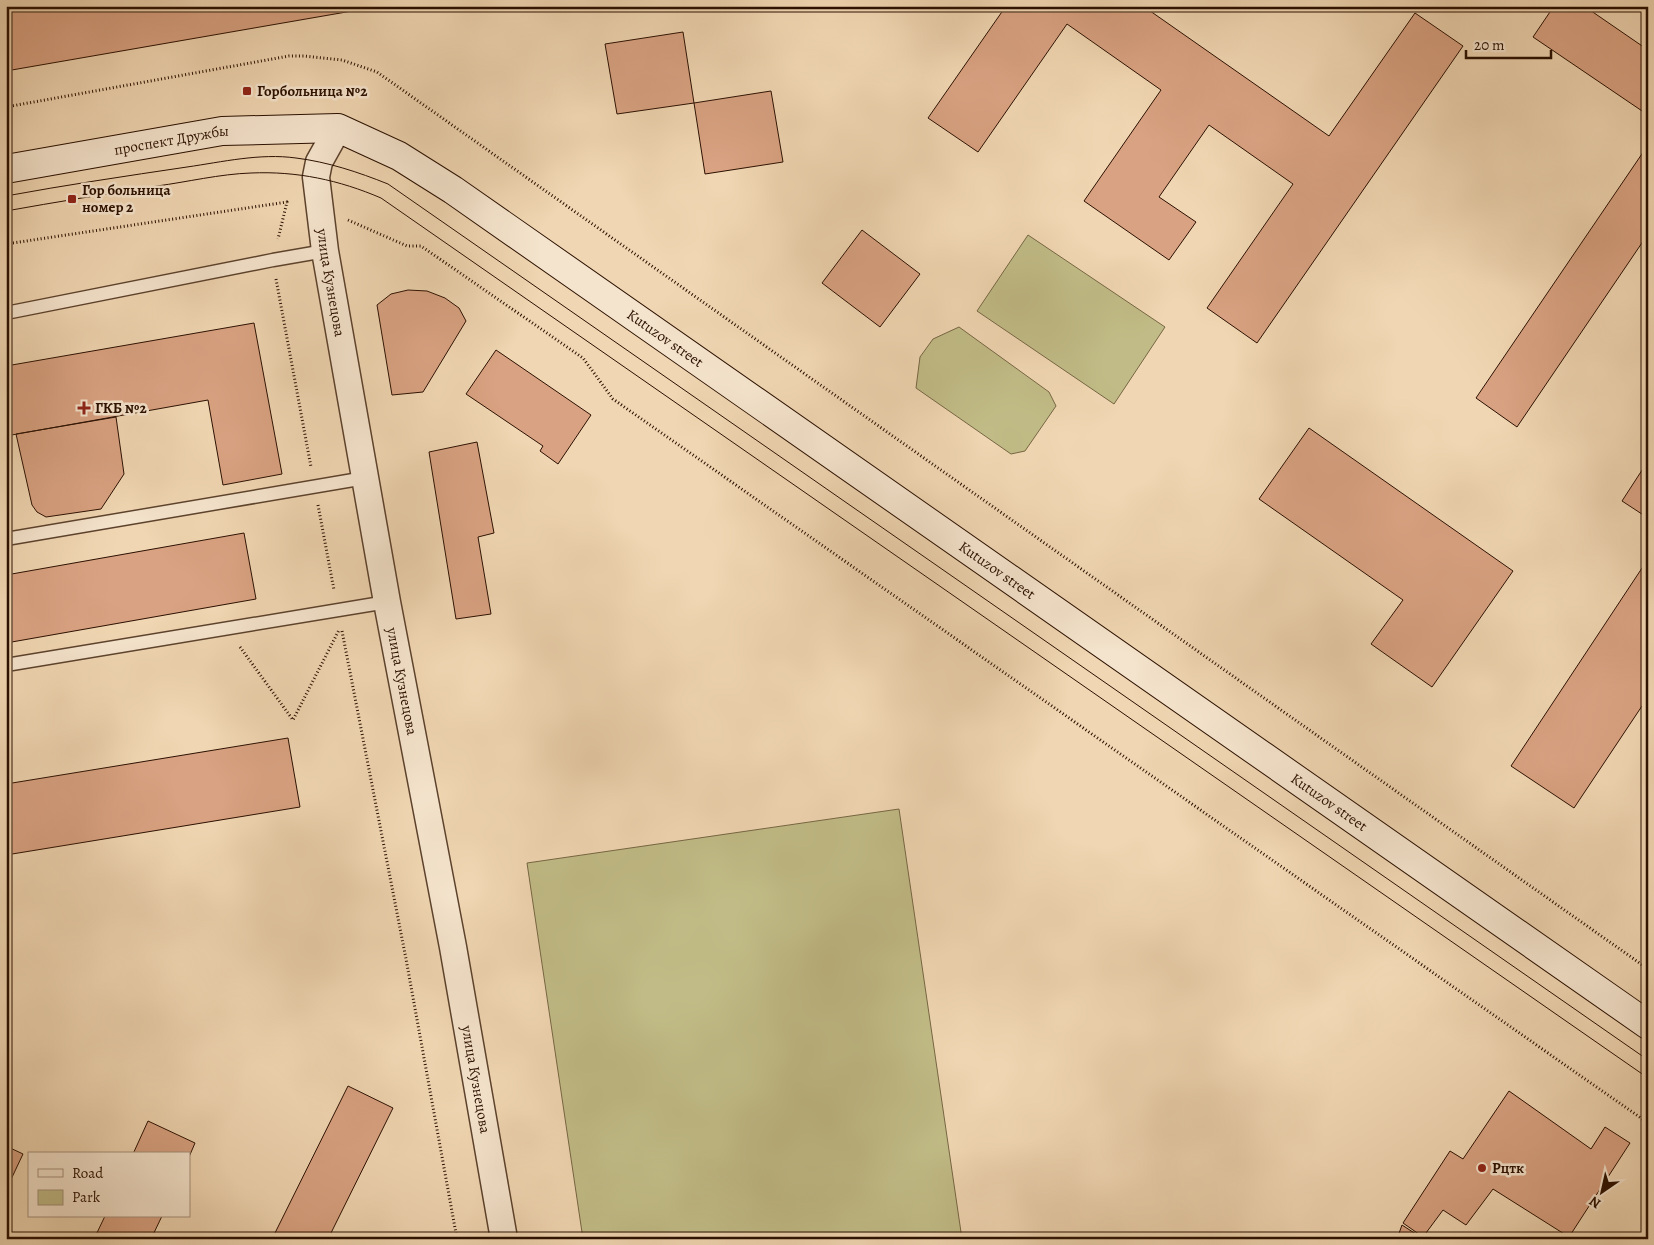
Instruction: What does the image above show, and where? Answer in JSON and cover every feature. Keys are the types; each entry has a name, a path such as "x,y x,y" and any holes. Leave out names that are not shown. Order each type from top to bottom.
{"main road":[{"name":"проспект Дружбы","path":"6,169 222,132 338,128"},
{"name":"Kutuzov street","path":"338,128 399,156 453,190 1648,1025"}],"street":[{"name":"улица Кузнецова","path":"338,128 319,162 316,177 320,211 387,602 453,947 504,1239"}],"lane":[{"path":"6,313 326,251"},
{"path":"6,540 365,478"},
{"path":"6,665 387,602"}],"path":[{"path":"287,202 331,212 407,246 421,246 584,358 612,398 1648,1123"},
{"path":"226,628 293,720 341,627"}],"green space":[{"path":"1028,235 1165,327 1114,404 977,311"},
{"path":"959,327 1049,392 1056,406 1025,451 1011,454 916,388 920,357 933,339"},
{"path":"899,809 962,1239 583,1239 527,863"}],"building":[{"path":"31,6 381,6 6,71 6,11"},
{"path":"1006,6 1143,6 1329,136 1415,13 1463,46 1257,343 1207,308 1293,184 1209,125 1159,197 1196,222 1169,260 1084,201 1161,90 1067,24 978,152 928,118"},
{"path":"1554,6 1584,6 1648,50 1648,115 1533,37"},
{"path":"683,32 694,103 617,114 605,44"},
{"path":"771,91 783,162 705,174 694,103"},
{"path":"1648,145 1648,234 1517,427 1476,398"},
{"path":"862,230 920,274 880,327 822,283"},
{"path":"408,290 427,291 445,298 459,308 466,321 423,392 392,395 377,305 391,294"},
{"name":"ГКБ №2","path":"254,323 282,474 223,485 208,400 6,436 6,366"},
{"path":"496,350 591,415 558,464 540,451 543,446 466,394"},
{"path":"116,417 124,474 101,509 46,517 37,512 32,505 16,434"},
{"path":"1309,428 1513,571 1432,687 1371,644 1403,600 1259,499"},
{"path":"477,442 494,533 478,537 491,614 456,619 429,452"},
{"path":"1646,464 1648,465 1648,518 1622,501"},
{"path":"244,533 256,599 6,643 6,575"},
{"path":"1648,559 1648,697 1574,808 1511,766"},
{"path":"288,738 300,807 6,855 6,784"},
{"path":"348,1086 393,1108 328,1239 272,1239"},
{"path":"1509,1091 1591,1149 1605,1127 1630,1143 1569,1237 1493,1189 1466,1225 1443,1210 1423,1237 1403,1223 1450,1151 1463,1159"},
{"path":"148,1121 195,1143 190,1155 190,1152 134,1152"},
{"path":"6,1146 23,1154 6,1190"},
{"path":"104,1218 161,1218 151,1239 94,1239"},
{"path":"1402,1225 1422,1238 1422,1239 1397,1239"}],"tram line":[{"path":"6,196 255,157 296,158 320,162 388,184 1648,1060"},
{"path":"6,211 216,176 251,173 301,175 317,178 349,186 381,198 1648,1078"}],"place":[{"name":"Горбольница №2","path":"247,91"},
{"name":"Гор больница номер 2","path":"72,199"},
{"name":"ГКБ №2","path":"84,408"},
{"name":"Рцтк","path":"1482,1168"}]}
